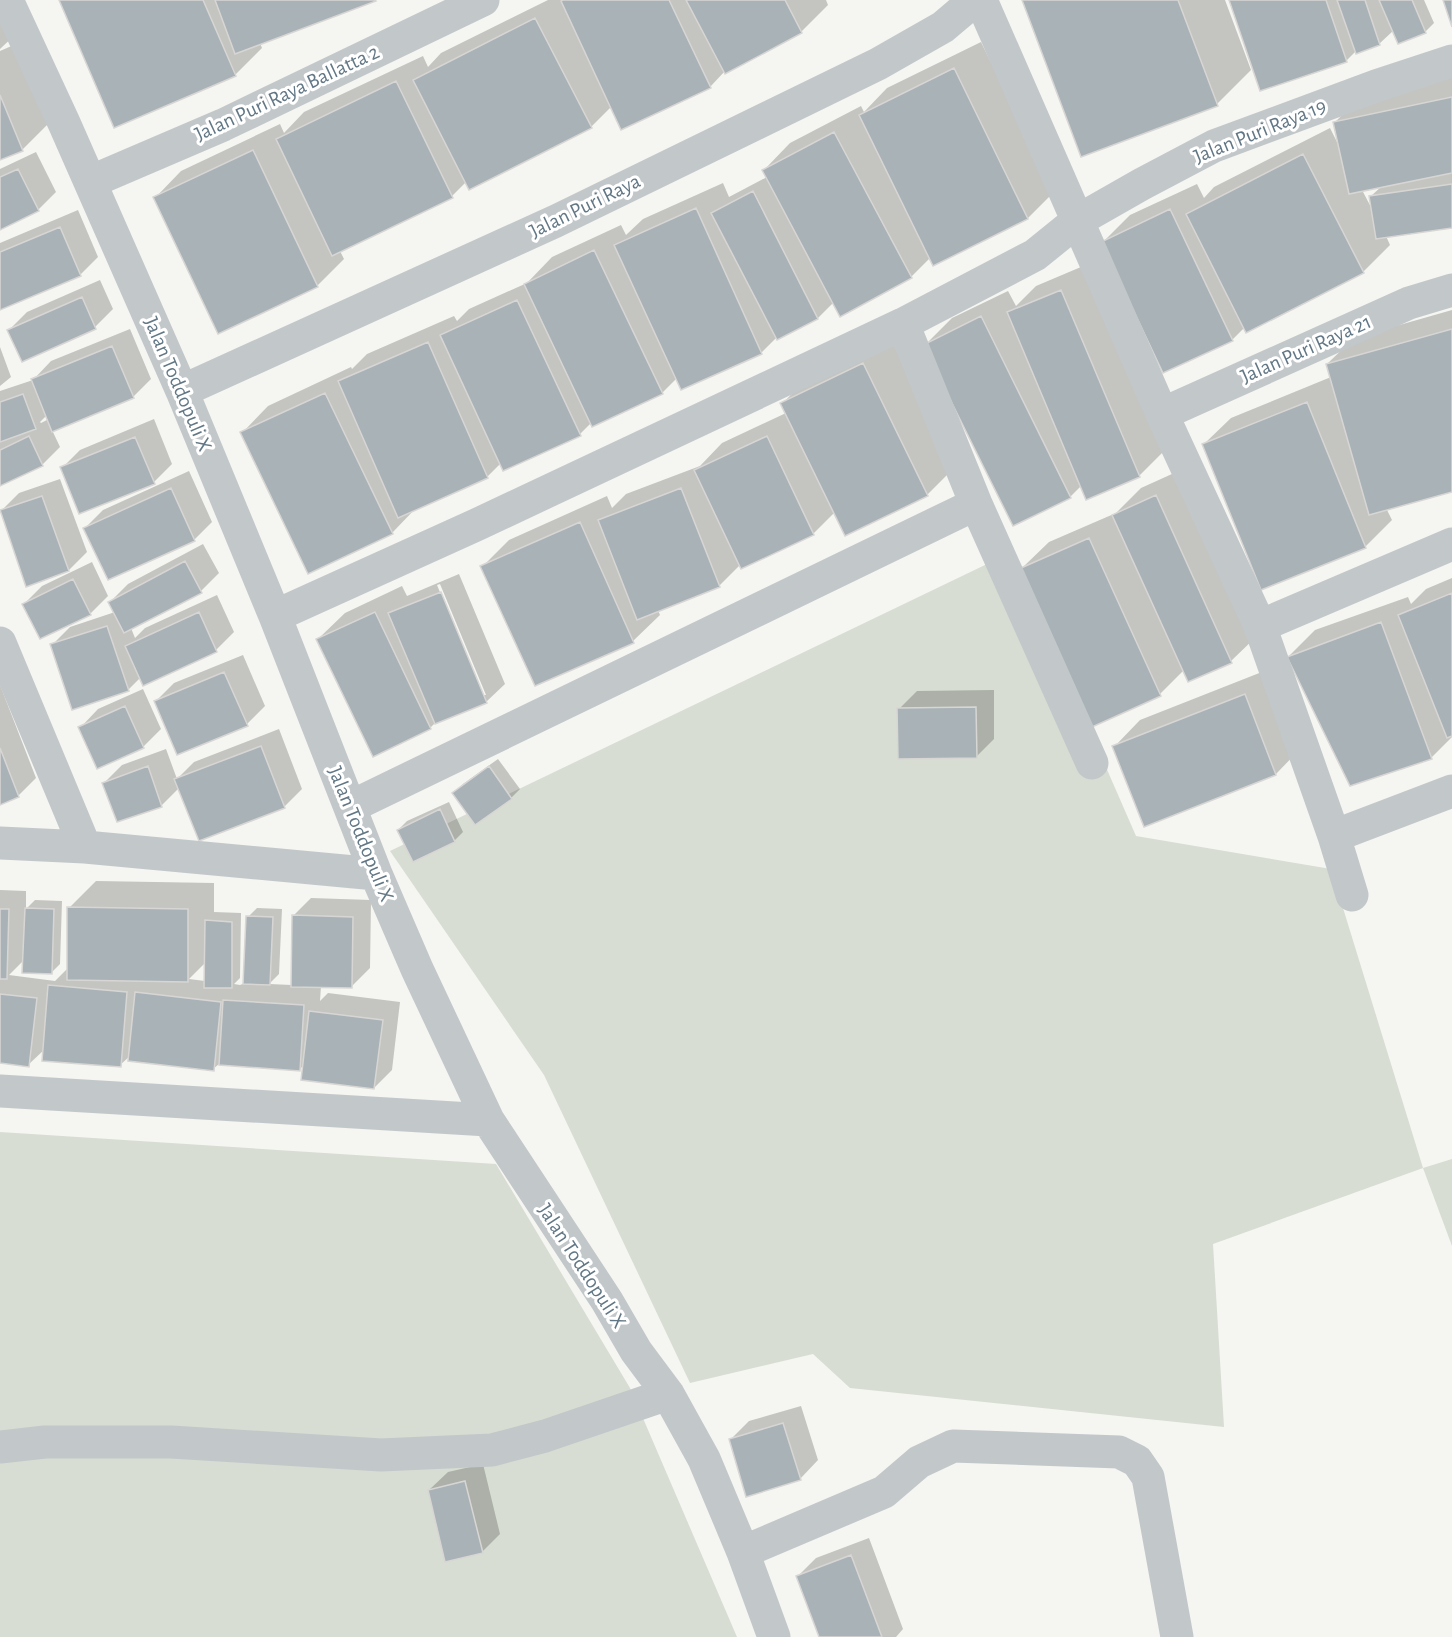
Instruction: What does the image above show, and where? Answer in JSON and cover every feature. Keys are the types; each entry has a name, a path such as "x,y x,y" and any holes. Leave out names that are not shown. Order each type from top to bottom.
{"street":[{"name":"Jalan Toddopuli X","path":"7,0 182,391 274,616 375,874 417,969 488,1120 607,1302 636,1351 668,1394 704,1459 743,1552 774,1637"},
{"name":"Jalan Puri Raya Ballatta 2","path":"90,182 223,125 483,0"},
{"name":"Jalan Puri Raya","path":"182,391 556,220 878,64 943,27 975,0"},
{"path":"981,0 1162,414 1260,626 1334,836 1352,895"},
{"name":"Jalan Puri Raya 19","path":"274,616 389,562 476,525 903,324 1035,255 1077,221 1214,146 1452,61"},
{"name":"Jalan Puri Raya 21","path":"1162,414 1409,303 1452,290"},
{"path":"903,324 976,504 1092,763"},
{"path":"350,807 976,504"},
{"path":"1260,626 1452,544"},
{"path":"0,643 85,847"},
{"path":"1334,836 1452,791"},
{"path":"0,843 85,847 375,874"},
{"path":"0,1091 488,1120"},
{"path":"0,1447 45,1442 171,1442 381,1455 492,1450 545,1436 668,1394"},
{"path":"743,1552 884,1492 918,1462 953,1446 1119,1452 1137,1461 1148,1477 1177,1637"}],"shaded area":[{"path":"1012,552 1136,836 1331,869 1423,1168 1213,1244 1224,1427 850,1388 813,1354 690,1383 544,1075 390,851"},
{"path":"0,1132 496,1164 630,1388 737,1637 0,1637"},
{"path":"1452,1159 1452,1246 1423,1168"}],"building":[{"path":"59,0 203,0 236,76 114,128"},
{"path":"215,0 375,0 376,1 235,54"},
{"path":"669,0 711,88 621,130 561,1"},
{"path":"686,0 785,0 802,33 725,74"},
{"path":"1022,0 1178,0 1218,106 1081,157"},
{"path":"1229,0 1326,0 1347,62 1260,91"},
{"path":"1337,0 1365,0 1380,45 1356,54"},
{"path":"1379,0 1412,0 1426,33 1398,44"},
{"path":"1443,0 1452,0 1452,27"},
{"path":"535,18 592,128 469,190 413,80"},
{"path":"954,68 1028,219 933,266 859,115"},
{"path":"396,81 453,198 332,256 276,139"},
{"path":"0,95 23,151 0,160"},
{"path":"1452,97 1452,173 1349,194 1333,122"},
{"path":"834,132 912,278 840,317 762,170"},
{"path":"253,150 318,287 218,334 153,197"},
{"path":"1303,154 1364,273 1246,333 1186,214"},
{"path":"18,169 39,211 0,230 0,177"},
{"path":"1452,184 1452,228 1376,239 1369,196"},
{"path":"753,191 818,319 777,340 711,213"},
{"path":"696,208 762,354 681,390 614,245"},
{"path":"1170,209 1233,341 1163,373 1101,242"},
{"path":"60,227 81,276 0,310 0,252"},
{"path":"594,250 663,394 592,427 524,284"},
{"path":"1061,290 1140,477 1086,500 1007,312"},
{"path":"82,297 96,329 22,362 7,330"},
{"path":"517,300 581,436 503,471 440,335"},
{"path":"981,316 1071,498 1013,526 923,345"},
{"path":"1452,329 1452,492 1369,515 1326,364"},
{"path":"428,342 488,478 398,518 338,381"},
{"path":"112,346 134,398 52,432 31,379"},
{"path":"863,363 928,496 845,536 780,403"},
{"path":"325,393 393,534 308,574 240,432"},
{"path":"23,394 36,429 0,442 0,402"},
{"path":"1307,402 1366,548 1261,590 1202,444"},
{"path":"29,436 43,466 0,486 0,450"},
{"path":"767,436 814,535 741,569 694,470"},
{"path":"135,437 155,484 79,514 60,467"},
{"path":"171,488 195,541 108,580 83,528"},
{"path":"681,488 720,587 637,620 598,520"},
{"path":"1156,495 1232,663 1188,682 1112,515"},
{"path":"42,496 69,571 26,587 0,510"},
{"path":"580,522 634,643 535,686 480,566"},
{"path":"1089,538 1161,696 1092,727 1021,568"},
{"path":"185,561 202,593 124,633 108,602"},
{"path":"73,579 91,615 40,639 22,604"},
{"path":"441,592 487,703 435,724 388,613"},
{"path":"1452,593 1452,736 1447,738 1398,615"},
{"path":"199,612 217,652 143,686 125,646"},
{"path":"375,612 431,729 373,757 316,639"},
{"path":"1381,622 1432,759 1350,786 1287,657"},
{"path":"107,626 129,691 72,710 50,644"},
{"path":"224,672 248,726 177,755 154,701"},
{"path":"1245,694 1276,775 1144,827 1112,746"},
{"path":"125,706 144,748 97,769 78,727"},
{"path":"976,707 977,758 898,759 897,708"},
{"path":"261,746 285,808 199,841 174,779"},
{"path":"0,748 19,797 0,805"},
{"path":"148,766 162,807 117,822 102,783"},
{"path":"489,766 512,799 475,825 452,793"},
{"path":"440,809 455,842 413,862 397,830"},
{"path":"67,907 188,909 188,982 67,980"},
{"path":"25,908 54,909 52,974 22,973"},
{"path":"0,909 9,909 7,979 0,979"},
{"path":"292,915 353,917 352,988 291,987"},
{"path":"246,916 273,917 270,985 243,984"},
{"path":"205,920 232,922 232,988 204,988"},
{"path":"48,985 127,992 121,1067 42,1061"},
{"path":"135,992 221,1002 214,1071 128,1061"},
{"path":"0,994 37,998 29,1067 0,1063"},
{"path":"223,1000 304,1005 300,1071 219,1065"},
{"path":"309,1011 383,1020 374,1089 301,1080"},
{"path":"783,1423 801,1480 746,1497 729,1439"},
{"path":"465,1481 483,1553 445,1562 428,1490"},
{"path":"851,1555 882,1637 819,1637 796,1576"}]}
